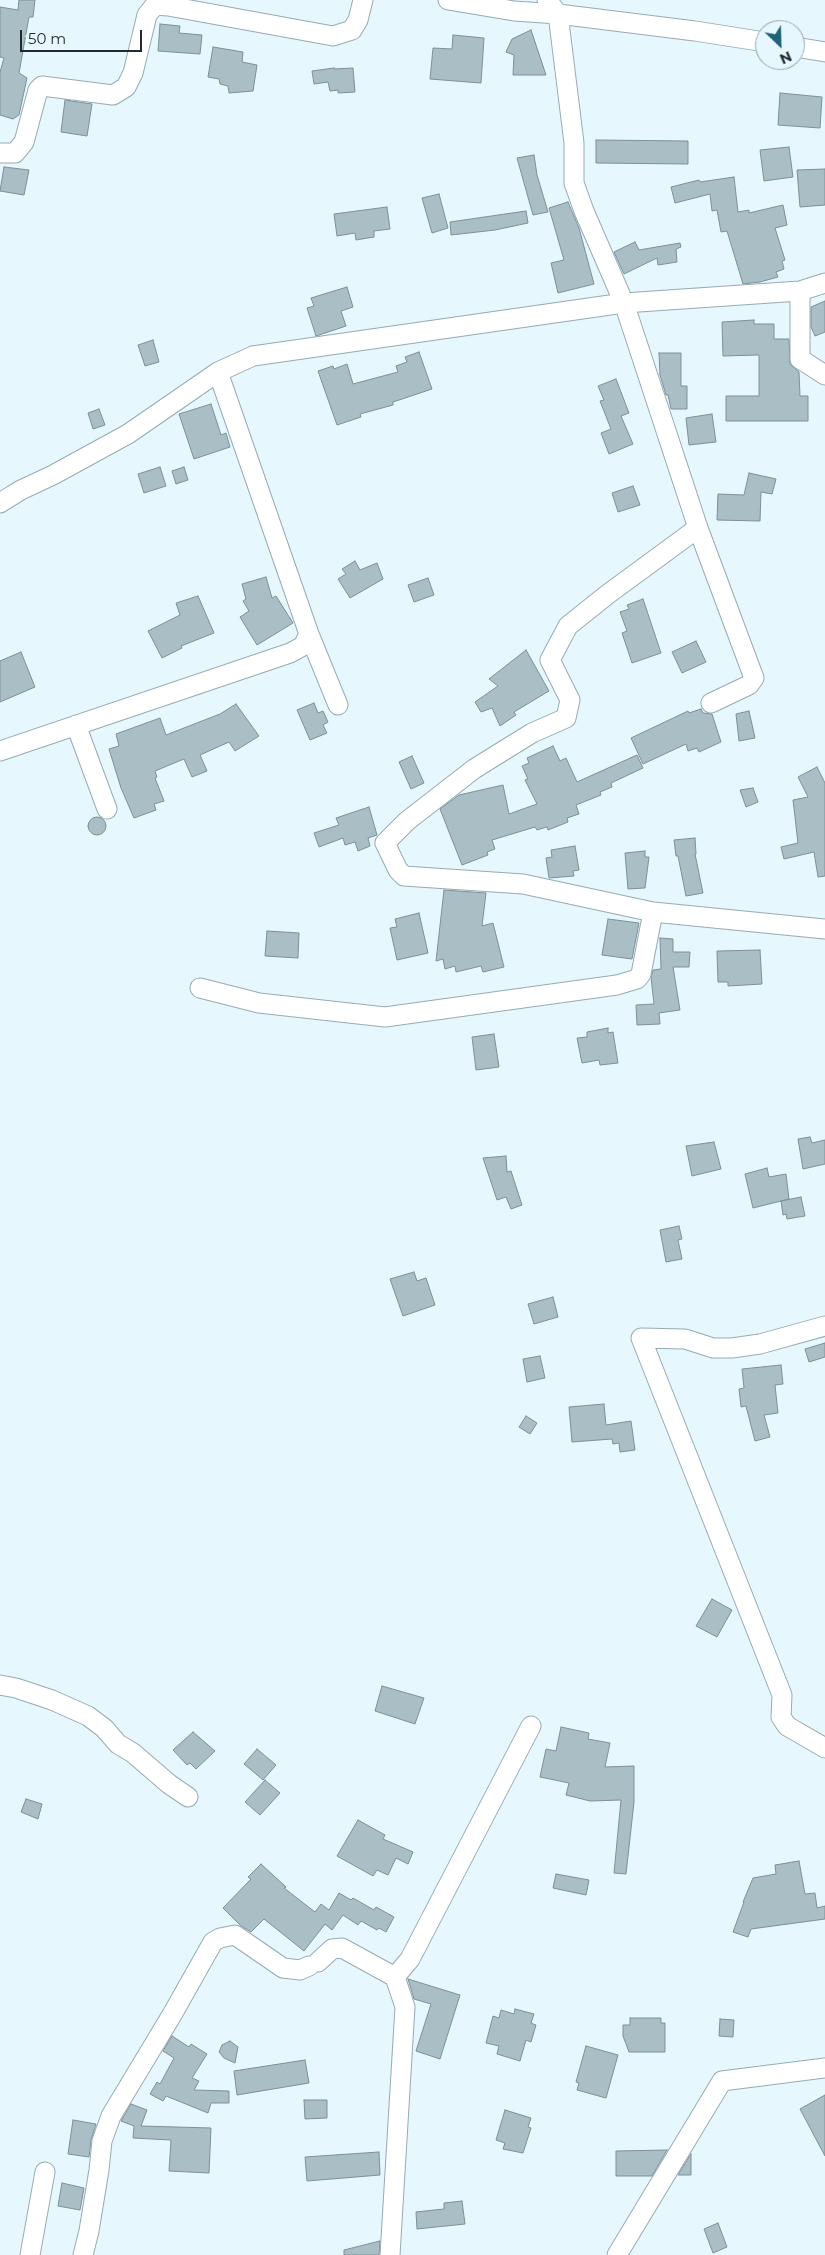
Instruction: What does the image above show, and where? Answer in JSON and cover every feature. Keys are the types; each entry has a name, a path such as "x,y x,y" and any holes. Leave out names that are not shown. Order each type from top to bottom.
{"street":[{"path":"0,154 14,153 24,142 38,90 42,86 113,95 126,87 133,73 148,3 333,36 352,30 358,20 362,0"},
{"path":"448,0 514,11 553,7 755,40"},
{"path":"553,7 574,143 574,183 584,211 624,303 698,528 754,678 742,688 711,703"},
{"path":"805,49 825,52"},
{"path":"0,503 128,434 218,372 253,356 624,303 800,291 825,283"},
{"path":"800,291 800,360 825,374"},
{"path":"218,372 310,634 338,705"},
{"path":"698,528 568,626 550,660 570,700 566,718 532,733 474,769 407,821 384,843 398,870 404,876 523,884 653,912 825,929"},
{"path":"0,751 290,653 303,646 310,634"},
{"path":"76,725 107,810"},
{"path":"200,988 260,1004 385,1016 617,985 637,979 641,974 653,912"},
{"path":"825,1326 760,1344 732,1348 713,1348 685,1339 641,1338 782,1695 781,1717 788,1726 825,1748"},
{"path":"0,1685 16,1688 52,1700 88,1716 104,1728 118,1744 133,1753 169,1784 188,1797"},
{"path":"396,1977 410,1959 531,1726"},
{"path":"83,2255 100,2170 102,2141 111,2116 213,1942 220,1938 235,1935 283,1968 300,1970 313,1964 332,1949 342,1948 396,1977 404,2007 390,2255"},
{"path":"617,2255 722,2081 825,2068"},
{"path":"30,2255 45,2172"}],"building":[{"path":"19,0 35,0 33,17 29,17 19,73 27,78 19,115 13,119 0,115 0,72 4,58 0,57 0,7 18,10"},
{"path":"160,24 180,26 179,33 202,35 200,54 158,51"},
{"path":"531,30 546,75 513,75 514,55 506,52 512,39"},
{"path":"453,35 484,38 481,83 430,79 433,48 452,49"},
{"path":"213,47 243,52 242,62 257,65 253,91 229,93 228,86 220,84 219,79 208,77"},
{"path":"353,68 355,92 338,93 338,90 330,91 328,82 314,84 312,71"},
{"path":"780,93 822,97 820,128 778,125"},
{"path":"65,100 92,104 87,136 61,132"},
{"path":"596,140 688,141 688,164 596,163"},
{"path":"789,147 793,177 764,181 760,150"},
{"path":"534,155 537,175 548,212 533,215 517,158"},
{"path":"4,167 29,170 24,195 0,191"},
{"path":"825,169 825,205 800,207 797,170"},
{"path":"734,177 738,212 749,210 749,213 783,205 787,225 775,228 785,260 782,261 784,269 776,272 778,277 743,284 727,231 721,232 717,210 712,211 710,194 675,203 671,187 699,180 700,182"},
{"path":"439,194 448,228 432,233 422,198"},
{"path":"568,202 579,228 594,284 558,293 551,263 564,260 549,208"},
{"path":"387,207 390,229 374,231 374,237 356,240 355,233 337,236 334,214"},
{"path":"526,211 528,223 495,230 451,235 450,222"},
{"path":"635,242 639,250 680,243 681,247 676,249 677,262 658,265 657,258 624,274 614,252"},
{"path":"347,287 353,307 341,311 346,326 316,336 307,308 314,306 311,298"},
{"path":"825,301 825,332 815,336 811,327 811,307"},
{"path":"754,320 754,324 774,324 774,339 789,339 790,364 799,372 800,396 808,396 808,421 726,421 726,396 759,396 759,355 723,356 722,322"},
{"path":"153,340 159,362 145,366 138,345"},
{"path":"419,352 432,389 393,402 393,405 360,414 361,417 337,425 318,371 333,366 334,369 347,364 353,384 398,372 396,366 407,362 405,357"},
{"path":"659,353 681,353 681,386 687,386 687,409 671,409 660,375"},
{"path":"616,379 629,413 621,416 633,444 609,454 601,433 611,429 600,401 604,400 598,386"},
{"path":"211,404 221,435 226,433 230,447 194,459 179,414"},
{"path":"99,409 105,425 93,429 88,413"},
{"path":"712,414 716,442 689,445 686,418"},
{"path":"160,467 166,486 144,493 138,474"},
{"path":"184,467 188,480 176,484 172,471"},
{"path":"749,473 776,479 772,494 761,492 760,521 717,520 718,494 744,495"},
{"path":"633,486 640,505 618,512 612,493"},
{"path":"355,561 360,570 377,563 383,579 350,598 338,579 346,574 342,569"},
{"path":"266,577 272,598 276,596 293,623 257,645 240,617 249,611 243,601 246,599 242,584"},
{"path":"428,578 434,595 414,602 408,585"},
{"path":"198,596 214,633 181,646 182,648 162,658 148,631 180,615 176,603"},
{"path":"643,599 661,653 632,663 622,633 627,631 620,612 629,609 627,605"},
{"path":"696,641 706,662 682,673 672,652"},
{"path":"526,650 549,691 514,712 516,715 500,726 492,708 481,712 475,702 498,686 489,679"},
{"path":"21,652 35,687 0,702 0,661"},
{"path":"314,703 318,713 323,711 328,722 323,725 327,733 310,740 297,710"},
{"path":"236,704 259,736 235,751 229,742 200,755 207,771 192,777 184,759 155,771 157,777 155,778 164,801 154,804 156,810 134,818 121,788 109,749 119,746 116,734 160,718 166,735 220,714"},
{"path":"701,709 703,713 712,714 721,742 699,752 697,748 688,751 686,744 643,764 631,738 688,711 689,713"},
{"path":"749,711 755,738 739,741 736,714"},
{"path":"553,746 560,761 566,758 577,782 637,755 643,768 611,783 612,787 600,792 601,795 576,805 579,814 567,818 568,822 548,830 547,827 537,830 535,827 492,840 495,849 487,852 488,855 462,865 440,809 459,795 503,785 509,814 537,804 525,780 528,779 522,766 529,763 527,758"},
{"path":"412,756 424,783 411,789 399,762"},
{"path":"817,767 825,783 825,876 818,877 814,852 784,859 781,847 798,843 793,800 808,797 798,777"},
{"path":"753,788 758,802 746,807 740,790"},
{"path":"369,807 377,835 368,838 370,846 358,851 355,842 345,845 343,838 319,847 314,833 339,825 336,818"},
{"path":"97,817 103,820 106,826 103,832 97,835 91,832 88,826 91,820"},
{"path":"695,838 695,854 703,893 686,896 674,840"},
{"path":"575,846 579,870 573,871 574,876 549,878 546,858 552,857 551,850"},
{"path":"645,851 645,857 649,857 645,888 628,889 625,853"},
{"path":"444,890 486,893 482,926 493,923 504,967 483,972 481,966 456,972 455,966 445,969 443,959 436,961"},
{"path":"419,913 428,953 397,960 390,928 397,927 395,919"},
{"path":"608,919 639,923 632,959 602,955"},
{"path":"267,931 299,933 298,958 265,956"},
{"path":"660,938 673,939 673,952 690,952 689,967 673,967 680,1010 659,1013 660,1024 637,1025 636,1005 654,1004 651,977 653,970 661,969"},
{"path":"760,950 762,984 728,986 728,982 718,982 717,951"},
{"path":"608,1028 608,1033 613,1032 618,1063 600,1065 599,1060 582,1063 577,1038 587,1037 587,1032"},
{"path":"494,1034 499,1067 476,1070 472,1037"},
{"path":"810,1137 812,1143 825,1140 825,1164 803,1169 798,1139"},
{"path":"714,1142 721,1169 692,1176 686,1146"},
{"path":"506,1156 507,1172 511,1171 522,1205 511,1209 506,1197 497,1200 483,1158"},
{"path":"767,1168 769,1177 786,1174 789,1199 753,1208 745,1174"},
{"path":"801,1197 805,1216 787,1219 786,1214 783,1215 781,1201"},
{"path":"679,1226 682,1239 678,1240 682,1259 666,1262 660,1230"},
{"path":"414,1272 417,1281 426,1278 435,1305 403,1316 390,1279"},
{"path":"553,1297 558,1317 534,1324 528,1304"},
{"path":"825,1343 825,1357 809,1362 805,1349"},
{"path":"540,1356 545,1378 527,1382 523,1359"},
{"path":"781,1365 783,1384 775,1385 778,1413 764,1415 770,1437 755,1441 746,1406 741,1407 739,1389 744,1388 742,1369"},
{"path":"604,1404 606,1425 631,1421 635,1450 620,1452 619,1443 613,1444 612,1439 572,1442 569,1407"},
{"path":"526,1416 537,1423 530,1434 519,1427"},
{"path":"712,1599 732,1610 717,1637 696,1626"},
{"path":"382,1686 424,1698 415,1724 375,1711"},
{"path":"561,1727 589,1733 588,1739 610,1743 605,1767 634,1766 634,1802 626,1874 614,1873 621,1800 590,1801 566,1795 569,1783 540,1777 546,1749 556,1751"},
{"path":"193,1732 215,1751 196,1769 190,1763 187,1765 173,1750"},
{"path":"257,1749 276,1765 263,1780 244,1764"},
{"path":"265,1780 280,1793 260,1815 245,1802"},
{"path":"26,1799 42,1804 38,1819 21,1812"},
{"path":"358,1820 385,1835 383,1839 413,1852 408,1864 396,1858 388,1875 377,1870 373,1876 337,1856"},
{"path":"799,1861 805,1894 815,1893 817,1908 825,1906 825,1919 751,1929 748,1937 733,1932 753,1878 776,1874 775,1865"},
{"path":"261,1864 286,1887 284,1888 315,1912 321,1904 329,1910 339,1893 351,1900 353,1898 374,1910 376,1907 394,1917 386,1932 379,1928 377,1930 361,1921 358,1925 343,1915 332,1930 325,1924 304,1951 264,1919 251,1932 240,1925 223,1908 251,1879 248,1877"},
{"path":"556,1874 589,1880 586,1895 553,1888"},
{"path":"408,1979 460,1995 440,2059 416,2051 431,2004 414,1999"},
{"path":"515,2009 534,2014 531,2023 536,2025 531,2042 526,2040 520,2061 497,2054 499,2046 486,2043 493,2016 499,2018 501,2010 514,2014"},
{"path":"630,2018 661,2018 661,2023 665,2023 665,2052 629,2052 623,2036 623,2025 630,2025"},
{"path":"720,2019 734,2020 733,2037 719,2036"},
{"path":"172,2036 189,2047 191,2044 207,2054 192,2078 199,2081 194,2090 229,2091 229,2103 211,2103 208,2113 166,2096 163,2101 150,2094 157,2082 160,2084 174,2058 163,2051"},
{"path":"230,2041 238,2047 235,2063 224,2058 219,2052 222,2045"},
{"path":"586,2046 618,2055 606,2098 577,2090 579,2083 576,2082"},
{"path":"305,2060 309,2083 237,2095 234,2071"},
{"path":"825,2095 825,2156 800,2109"},
{"path":"304,2100 327,2100 327,2118 305,2119"},
{"path":"131,2104 147,2110 141,2126 211,2128 209,2173 169,2171 171,2140 133,2138 134,2126 121,2121"},
{"path":"505,2110 531,2118 528,2127 531,2128 523,2153 503,2149 505,2143 496,2140"},
{"path":"73,2120 96,2124 91,2140 89,2157 68,2154"},
{"path":"667,2150 652,2176 616,2176 616,2151"},
{"path":"379,2152 380,2175 307,2181 305,2157"},
{"path":"691,2154 691,2175 678,2175"},
{"path":"62,2183 84,2188 80,2210 58,2206"},
{"path":"462,2201 465,2224 417,2229 416,2212 444,2209 444,2203"},
{"path":"718,2223 727,2247 713,2253 704,2229"},
{"path":"380,2241 379,2255 344,2255 344,2250"}]}
